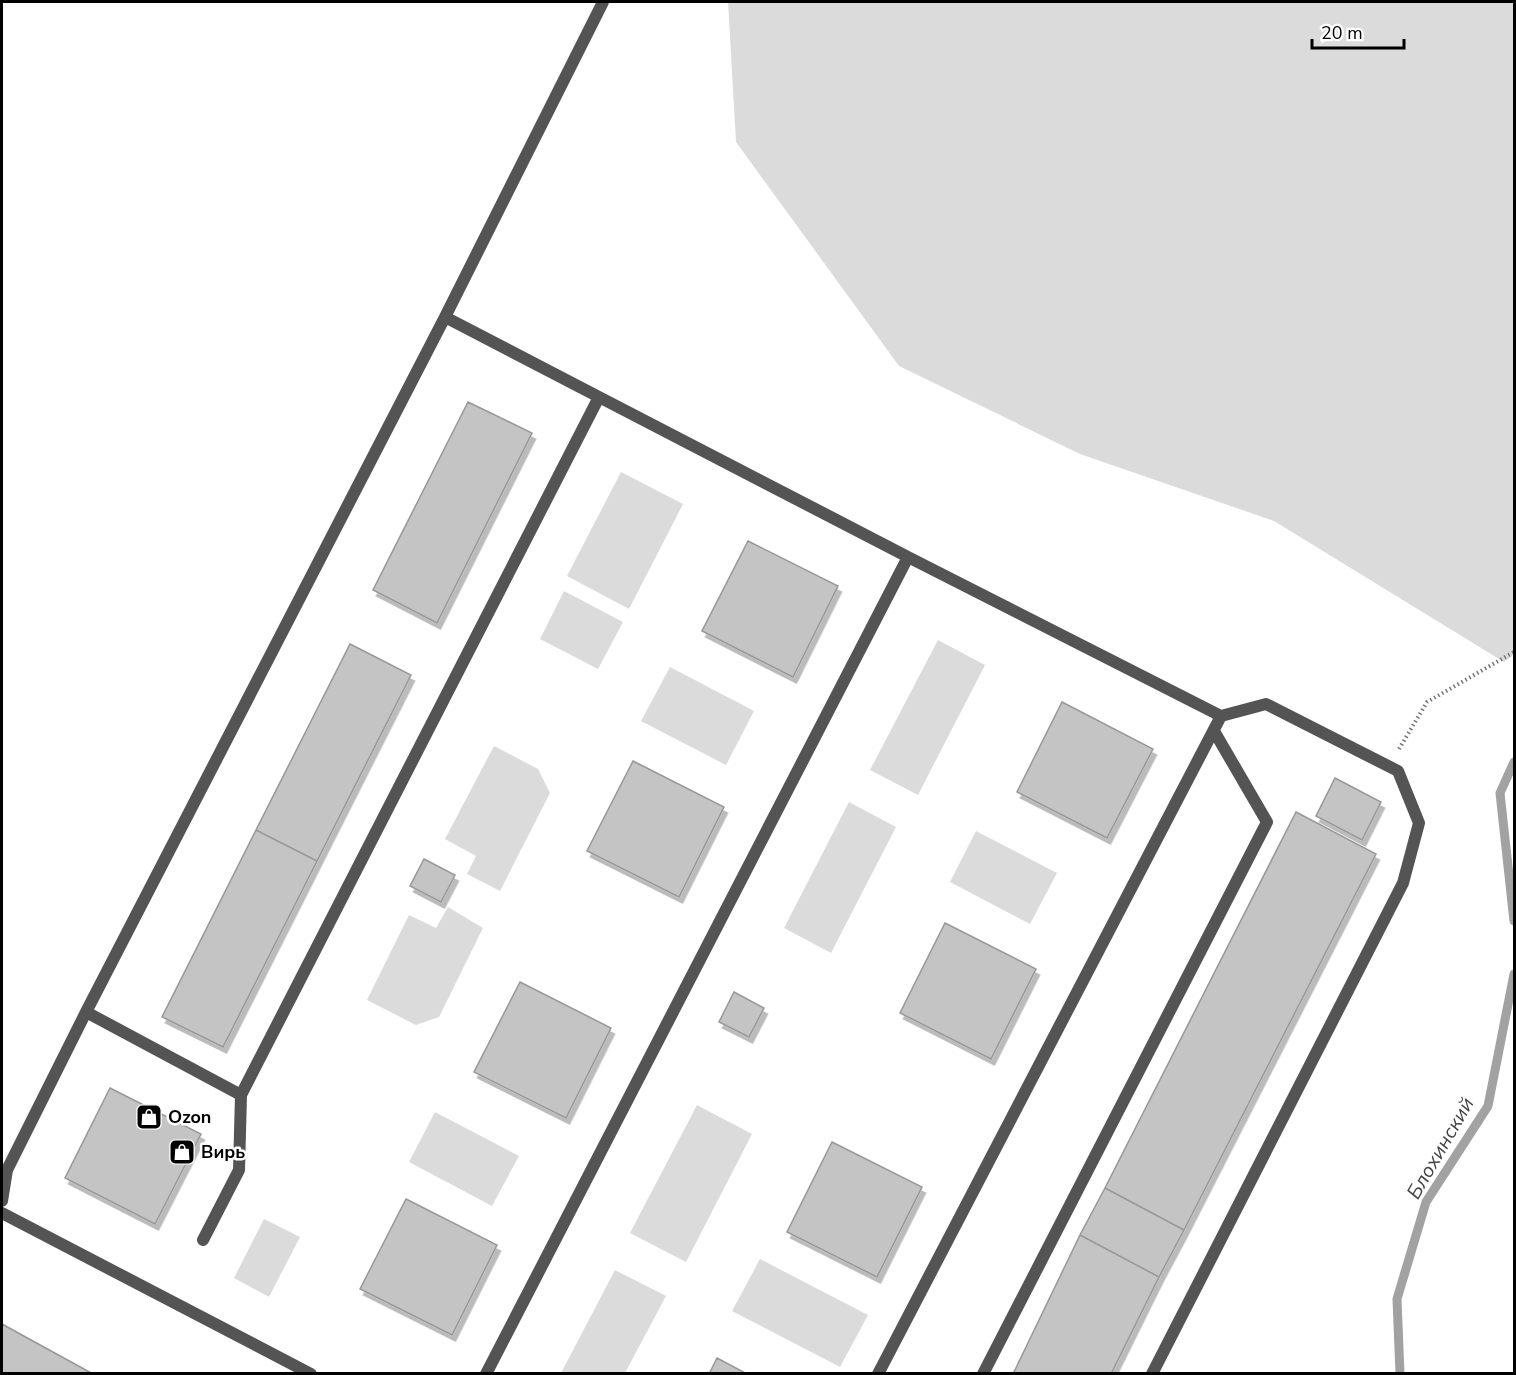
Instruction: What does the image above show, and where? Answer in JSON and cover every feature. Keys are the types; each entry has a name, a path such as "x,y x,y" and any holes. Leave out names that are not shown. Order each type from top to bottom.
{"lane":[{"path":"2,1201 7,1170 86,1012 445,317 603,2"},
{"path":"445,317 1221,716 1266,704 1398,771 1419,823 1403,883 1152,1374"},
{"path":"203,1240 239,1170 241,1095 599,397"},
{"path":"486,1374 908,557"},
{"path":"878,1374 1221,716"},
{"path":"983,1374 1267,822 1214,731"},
{"path":"86,1012 241,1095"},
{"path":"2,1213 311,1374"}],"path":[{"path":"1389,766 1427,702 1515,652"}],"shaded area":[{"path":"728,2 1514,2 1514,654 1504,662 1274,521 1080,454 899,366 736,142"},
{"path":"621,472 683,504 629,609 567,576"},
{"path":"564,591 623,622 598,669 540,639"},
{"path":"938,640 985,665 918,795 870,770"},
{"path":"670,667 754,711 726,765 641,721"},
{"path":"494,746 538,769 550,793 500,891 467,874 476,856 445,839"},
{"path":"849,802 896,827 831,953 784,928"},
{"path":"976,831 1057,873 1030,924 950,882"},
{"path":"448,907 483,928 439,1017 416,1025 367,1000 409,915 436,928"},
{"path":"697,1105 752,1134 686,1262 630,1233"},
{"path":"435,1112 519,1156 492,1206 409,1162"},
{"path":"264,1219 300,1237 269,1297 234,1278"},
{"path":"760,1259 868,1315 840,1367 732,1311"},
{"path":"615,1270 666,1296 625,1373 561,1373"}],"building":[{"path":"468,402 532,433 437,623 373,590"},
{"path":"748,541 838,586 793,677 702,631"},
{"path":"350,644 411,675 317,861 256,830"},
{"path":"1062,702 1153,749 1107,838 1017,792"},
{"path":"633,761 724,807 679,897 587,851"},
{"path":"1335,778 1381,802 1362,840 1316,816"},
{"path":"1296,812 1376,854 1184,1230 1105,1188"},
{"path":"256,830 317,861 223,1047 162,1017"},
{"path":"424,859 455,875 441,902 410,886"},
{"path":"945,923 1036,969 991,1059 900,1013"},
{"path":"520,982 611,1028 566,1118 474,1072"},
{"path":"734,992 764,1008 749,1037 719,1022"},
{"path":"110,1088 201,1134 155,1224 65,1178"},
{"path":"832,1142 922,1187 877,1277 787,1232"},
{"path":"1105,1188 1184,1230 1159,1277 1080,1235"},
{"path":"406,1199 497,1245 452,1335 360,1289"},
{"path":"1080,1235 1159,1277 1111,1374 1013,1374"},
{"path":"2,1324 93,1374 2,1374"},
{"path":"717,1358 747,1374 709,1374"}],"waterway":[{"name":"Блохинский","path":"1514,762 1500,793 1514,921"},
{"name":"Блохинский","path":"1400,1374 1397,1299 1426,1202 1488,1106 1514,974"}],"place":[{"name":"Ozon","path":"149,1117"},
{"name":"Вирь","path":"182,1152"}]}
